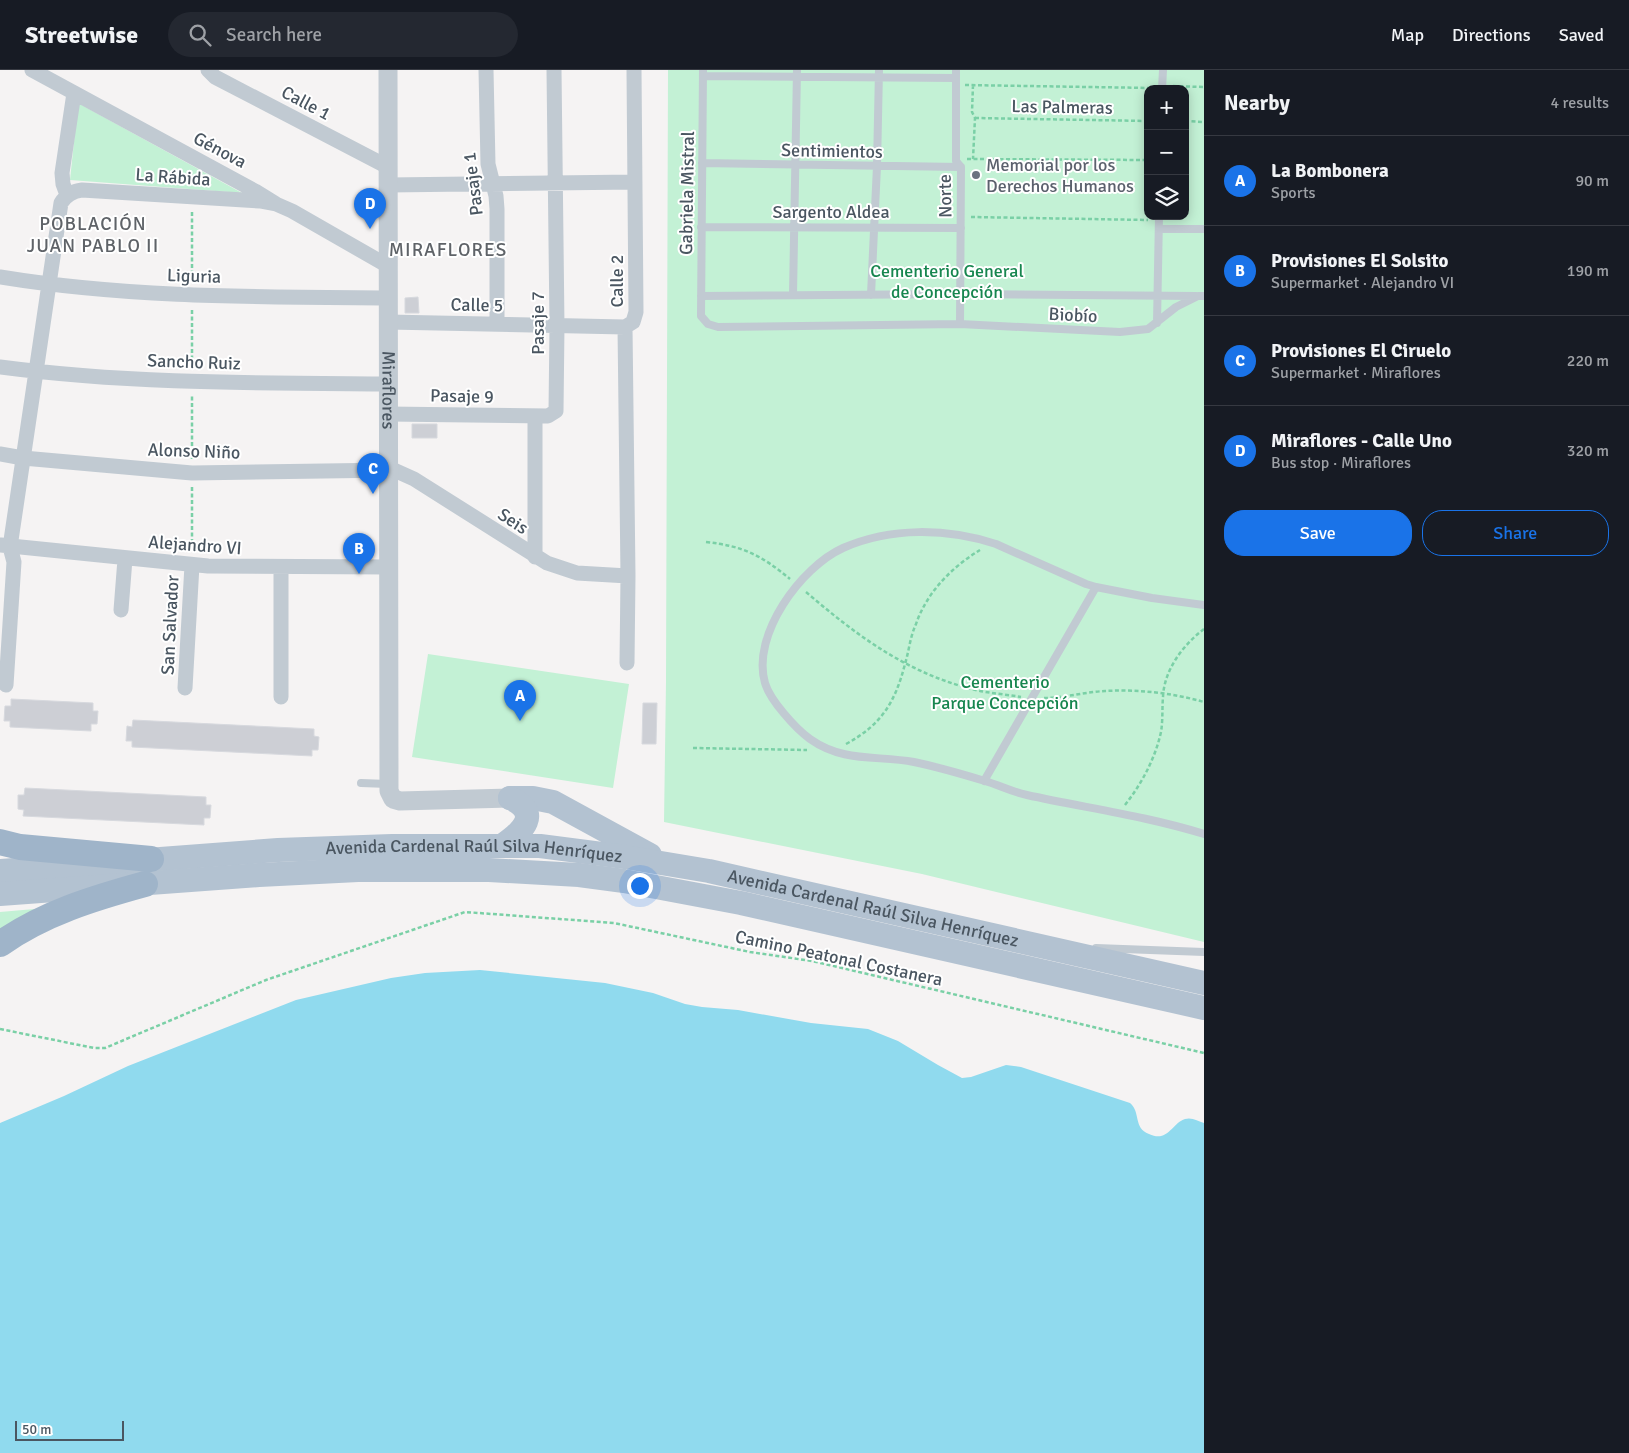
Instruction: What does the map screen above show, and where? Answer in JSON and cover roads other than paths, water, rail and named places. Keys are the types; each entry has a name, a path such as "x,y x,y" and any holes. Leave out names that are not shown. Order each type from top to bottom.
{"highway":[{"path":"0,842 20,847 81,851 151,859"},
{"path":"0,944 28,926 56,912 145,884"}],"main road":[{"path":"503,845 519,832 528,818 523,807 510,798"},
{"path":"510,798 533,798 553,802 667,865"},
{"name":"Avenida Cardenal Raúl Silva Henríquez","path":"0,871 345,847 540,846 742,878 1204,983"},
{"name":"Avenida Cardenal Raúl Silva Henríquez","path":"0,894 259,875 368,870 480,869 579,875 624,881 740,902 1204,1008"}],"street":[{"name":"Génova","path":"32,70 255,190 276,204 292,211 388,266"},
{"name":"Calle 1","path":"208,70 215,77 388,176"},
{"name":"Miraflores","path":"388,70 390,791"},
{"name":"Pasaje 1","path":"486,70 487,157 497,209 497,324"},
{"name":"Pasaje 7","path":"535,416 551,416 557,408 554,70"},
{"name":"Calle 2","path":"627,663 628,576 625,327 633,322 636,316 634,70"},
{"path":"6,685 14,562 5,546 23,458 60,208 67,195 62,173 74,93"},
{"path":"388,176 492,183 635,182"},
{"name":"La Rábida","path":"67,195 77,190 82,190 276,204"},
{"name":"Liguria","path":"0,277 49,285 192,296 388,298"},
{"name":"Calle 5","path":"388,322 625,327"},
{"name":"Sancho Ruiz","path":"0,367 36,372 192,383 388,384"},
{"name":"Pasaje 9","path":"388,414 535,416"},
{"path":"535,416 535,557"},
{"name":"Alonso Niño","path":"0,454 23,458 192,473 388,470"},
{"name":"Seis","path":"388,470 400,472 414,479 535,557 556,567 578,573 628,576"},
{"name":"Alejandro VI","path":"5,546 192,565 388,567"},
{"path":"121,610 125,559"},
{"name":"San Salvador","path":"185,688 192,565"},
{"path":"281,567 281,698"},
{"path":"390,791 400,801 510,798"}],"lane":[{"path":"1162,85 1163,70"},
{"path":"703,73 879,74 956,78"},
{"name":"Gabriela Mistral","path":"701,316 703,73"},
{"path":"793,295 796,73"},
{"path":"871,295 875,227 879,74"},
{"name":"Norte","path":"956,78 961,228 960,324"},
{"name":"Sentimientos","path":"702,163 796,166 958,164"},
{"path":"1157,323 1159,220"},
{"name":"Sargento Aldea","path":"701,227 961,228"},
{"path":"1159,229 1204,229"},
{"name":"Biobío","path":"701,296 960,294 1201,296"},
{"name":"Biobío","path":"701,316 708,324 718,327 960,324 1120,332 1148,329 1176,307 1201,296"},
{"path":"1204,605 1152,598 1096,587 982,539 931,532 883,535 841,549 822,560 798,585 782,606 765,643 763,664 765,683 776,703 807,737 829,750 854,757 914,762 1024,794 1174,825 1204,834"},
{"path":"984,781 1096,587"},
{"path":"361,783 390,791"},
{"path":"1036,945 1204,952"}],"water":[{"path":"480,970 605,983 653,993 685,1004 702,1007 738,1010 811,1023 868,1029 898,1041 962,1078 971,1077 1006,1065 1021,1067 1130,1103 1141,1128 1155,1136 1165,1134 1185,1119 1193,1119 1204,1123 1204,1453 0,1453 0,1123 128,1066 296,1000 391,978 425,973"}],"place":[{"name":"Memorial por los Derechos Humanos","path":"976,175"},
{"name":"Miraflores - Calle Uno","path":"370,229"},
{"name":"Provisiones El Ciruelo","path":"373,494"},
{"name":"Provisiones El Solsito","path":"359,574"},
{"name":"La Bombonera","path":"520,721"}],"district":[{"name":"POBLACIÓN JUAN PABLO II","path":"93,235"},
{"name":"MIRAFLORES","path":"448,250"}],"park label":[{"name":"Cementerio General de Concepción","path":"947,281"},
{"name":"Cementerio Parque Concepción","path":"1005,692"}]}
